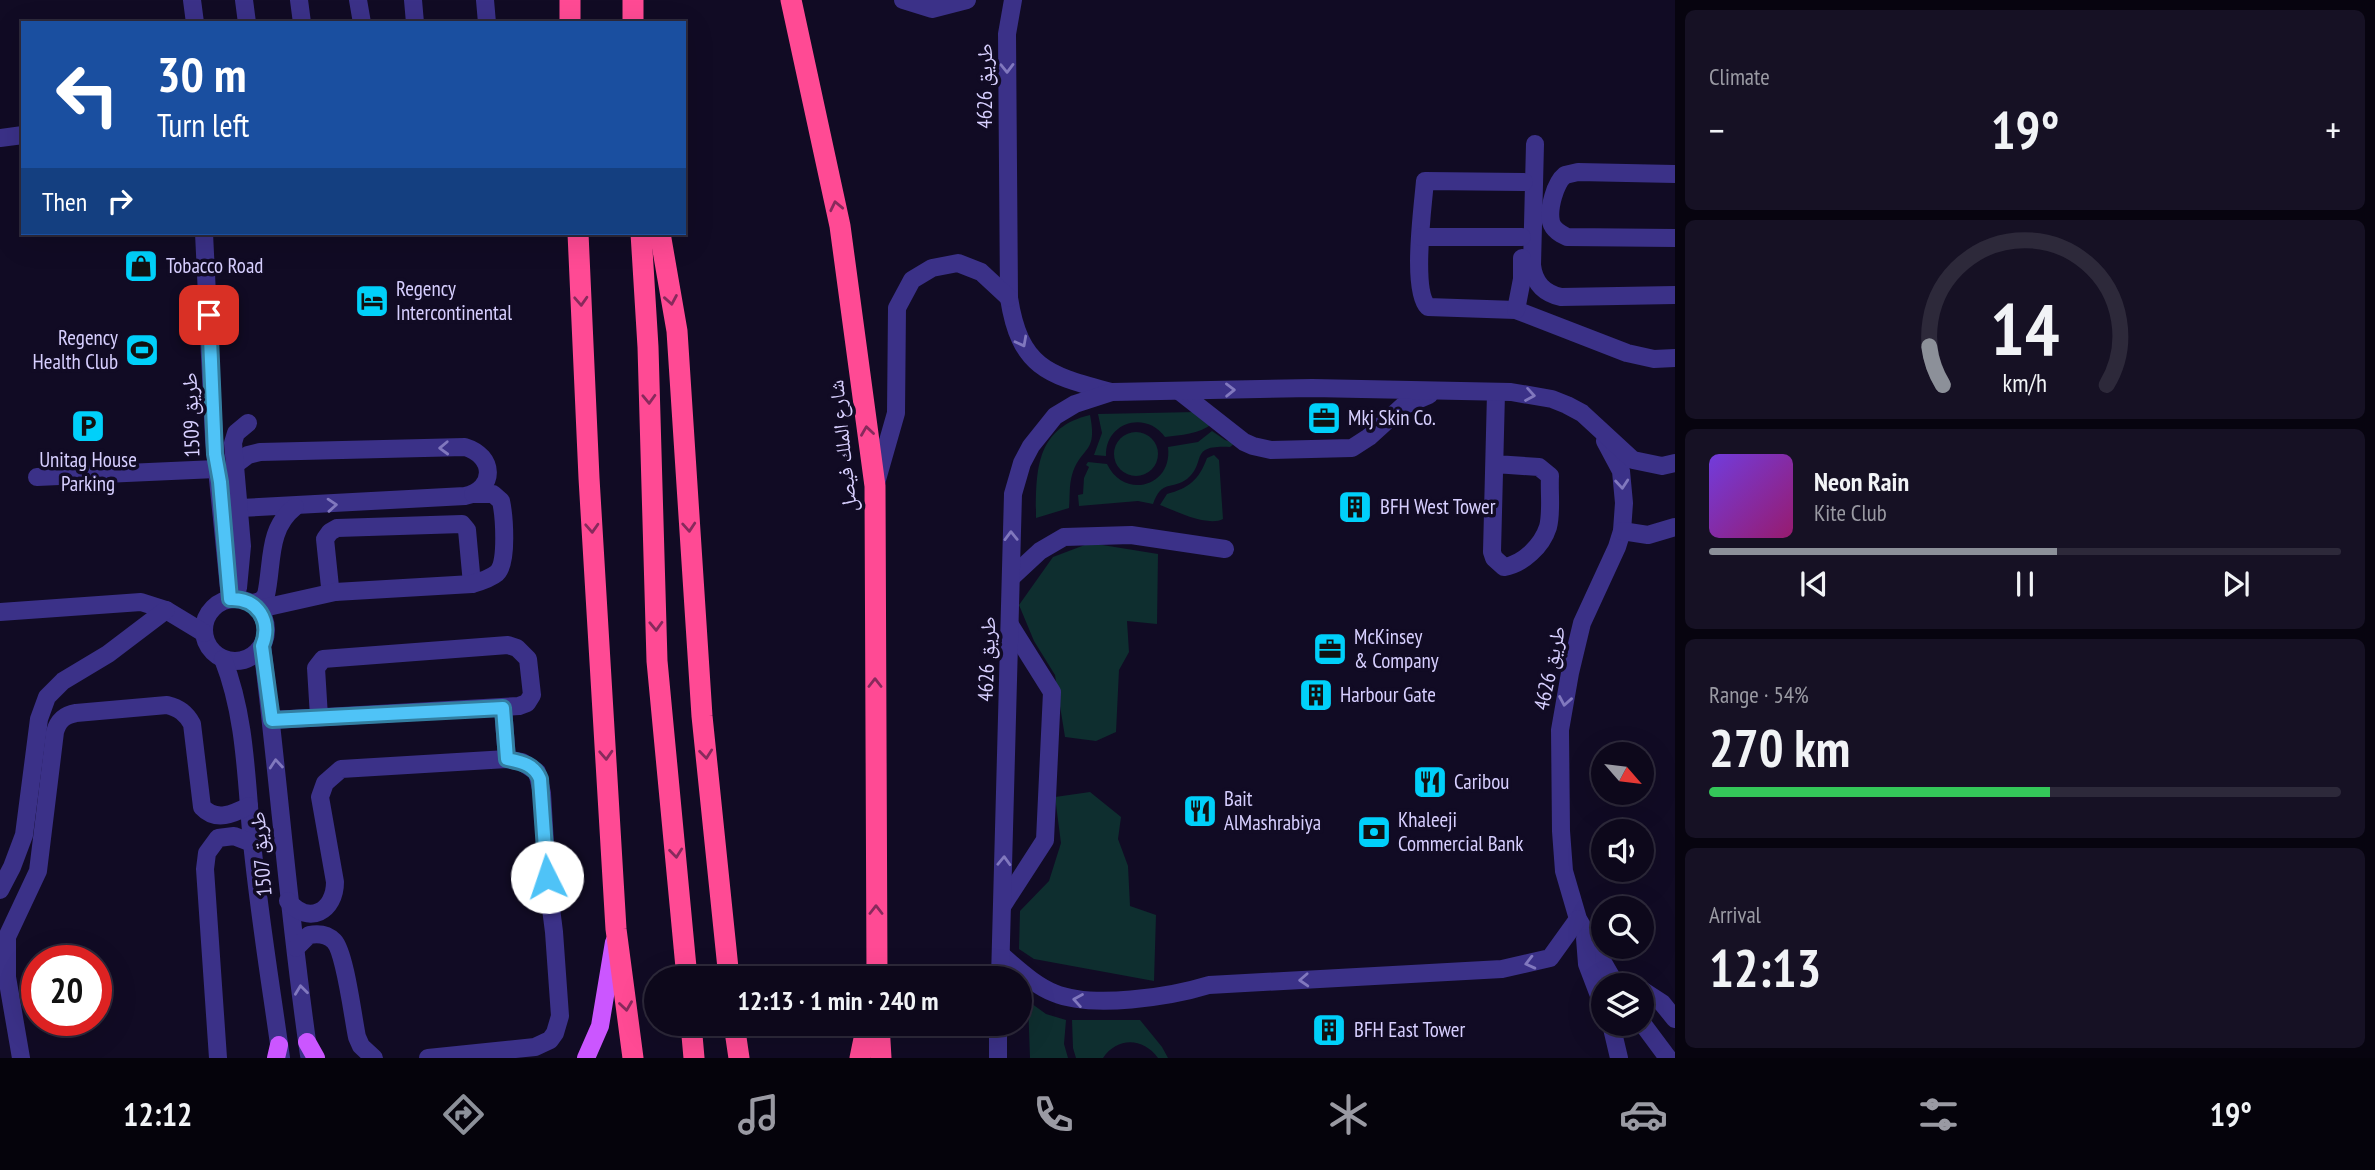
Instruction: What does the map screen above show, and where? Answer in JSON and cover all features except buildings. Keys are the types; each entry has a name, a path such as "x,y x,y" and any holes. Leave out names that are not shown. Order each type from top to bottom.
{"highway":[{"path":"570,0 570,21"},
{"path":"632,0 633,21"},
{"name":"شارع الملك فيصل","path":"792,0 840,226 875,486 877,966"},
{"path":"578,235 589,478 616,929 633,1058"},
{"path":"641,235 648,361 657,661 686,966"},
{"path":"660,235 677,331 702,716 728,966"},
{"path":"873,966 876,939"},
{"path":"692,1036 694,1058"},
{"path":"735,1036 738,1058"},
{"path":"860,1058 865,1036"},
{"path":"880,1036 881,1058"}],"main road":[{"path":"586,1058 600,1026 616,929"},
{"path":"308,1050 316,1058"}],"street":[{"path":"192,0 195,21"},
{"path":"244,0 247,21"},
{"path":"299,0 302,21"},
{"path":"358,0 362,21"},
{"path":"413,0 415,21"},
{"path":"485,0 487,21"},
{"path":"903,0 932,9 967,0"},
{"name":"طريق 4626","path":"1013,0 1007,34 1009,299 1019,339 1034,361 1058,377 1112,392"},
{"path":"0,138 21,135"},
{"path":"1516,310 1522,279 1524,182 1530,143 1532,265 1533,275 1541,287 1561,297 1675,295"},
{"path":"1675,174 1578,172 1565,175 1554,189 1551,222 1556,230 1567,237 1675,238"},
{"path":"1524,182 1425,181 1420,284 1423,302 1428,307 1516,310 1627,353 1654,359 1675,358"},
{"name":"طريق 1509","path":"204,235 216,469 240,602"},
{"path":"1421,237 1522,237"},
{"path":"875,486 897,413 897,308 912,280 932,268 958,263 981,272 1009,299"},
{"name":"طريق 4626","path":"1001,966 1013,494 1019,471 1031,446 1055,416 1094,396 1112,392 1312,388 1511,392 1552,399 1582,413 1633,460 1662,466 1675,463"},
{"path":"1179,391 1244,442 1271,450 1352,448 1370,437 1403,407 1415,400 1442,392"},
{"path":"1495,464 1539,467 1550,476 1549,524 1546,534 1531,553 1512,566 1504,567 1494,558 1492,552 1496,393"},
{"path":"240,508 493,494 501,501 503,561 498,572 472,584 335,592 240,602 210,612 204,633 209,646 223,659 240,661 249,658 262,646 266,628 240,602 242,546 233,439 240,428 248,423"},
{"name":"طريق 4626","path":"1591,974 1581,927 1564,871 1560,730 1582,623 1622,531 1624,503 1621,471 1594,423"},
{"path":"236,464 248,455 260,452 466,447 480,454 488,468 485,484 473,494"},
{"path":"37,477 216,469"},
{"path":"240,602 261,601 266,594 276,529 287,513 295,507"},
{"path":"335,592 330,587 325,539 337,528 462,524 467,530 472,584"},
{"path":"1622,531 1648,535 1675,527"},
{"path":"1012,577 1040,551 1064,537 1131,535 1225,549"},
{"path":"0,612 141,602 166,610 204,633"},
{"path":"0,890 24,835 38,719 47,697 63,681 108,654 166,610"},
{"path":"1003,905 1045,840 1052,692 1010,625"},
{"path":"272,720 523,705 532,695 528,659 517,648 508,645 323,659 316,668 319,717"},
{"name":"طريق 1507","path":"262,646 272,720 288,901 308,1050"},
{"name":"طريق 1507","path":"223,659 231,679 242,730 252,843 279,1054"},
{"path":"21,1058 7,977 7,937 38,871 55,733 60,721 76,713 167,705 175,707 183,711 192,724 202,807 208,813 220,816 231,815 249,806"},
{"path":"503,708 507,759"},
{"path":"288,901 299,911 313,914 326,908 334,895 335,882 320,797 325,783 335,772 349,768 507,759 530,766 537,772 540,779 557,968 560,1016 558,1025 550,1040 535,1047 428,1058"},
{"path":"218,1058 205,869 207,853 218,838 234,836 252,843"},
{"path":"1002,955 1037,984 1055,994 1076,1001 1107,1002 1190,991 1209,985 1502,970 1550,958 1581,927"},
{"name":"طريق 4626","path":"1581,927 1609,973"},
{"path":"296,948 309,934 326,935 334,940 341,957 357,1037 361,1046 374,1058"},
{"path":"1654,998 1675,1019"},
{"path":"997,1036 998,1058"},
{"path":"1000,1036 1007,1058"},
{"path":"1614,1036 1619,1058"},
{"path":"1652,1036 1668,1058"}],"green space":[{"path":"1196,412 1212,424 1196,432 1165,437 1148,424 1128,424 1112,435 1107,444 1106,456 1094,455 1102,433 1098,414"},
{"path":"1090,415 1092,437 1072,475 1069,508 1036,518 1037,484 1042,454 1058,430 1072,421"},
{"path":"1212,431 1235,443 1230,447 1217,447 1203,452 1193,473 1182,482 1160,491 1153,504 1138,501 1079,506 1078,495 1083,494 1088,462 1107,464 1124,482 1146,484 1163,472 1168,461 1168,447 1198,442"},
{"path":"1136,432 1151,439 1158,454 1151,469 1136,476 1121,469 1114,454 1121,439"},
{"path":"1214,455 1219,460 1223,519 1200,520 1160,505 1167,494 1192,482 1207,458"},
{"path":"1090,543 1158,554 1157,624 1127,621 1129,652 1119,670 1116,732 1096,741 1065,737 1055,675 1034,641 1019,605 1053,557"},
{"path":"1090,792 1121,817 1118,839 1128,866 1130,906 1156,915 1154,981 1034,959 1019,949 1020,911 1049,881 1061,843 1055,797"},
{"path":"1032,1004 1046,1014 1066,1020 1064,1044 1068,1058 1030,1058"},
{"path":"1072,1020 1140,1020 1168,1058 1158,1058 1145,1046 1130,1042 1115,1046 1103,1058 1076,1058"}],"place":[{"name":"Tobacco Road","path":"141,266"},
{"name":"Regency Intercontinental","path":"372,301"},
{"name":"Regency Health Club","path":"142,350"},
{"name":"Mkj Skin Co.","path":"1324,418"},
{"name":"Unitag House Parking","path":"88,426"},
{"name":"BFH West Tower","path":"1355,507"},
{"name":"McKinsey & Company","path":"1330,649"},
{"name":"Harbour Gate","path":"1316,695"},
{"name":"Caribou","path":"1430,782"},
{"name":"Bait AlMashrabiya","path":"1200,811"},
{"name":"Khaleeji Commercial Bank","path":"1374,832"},
{"name":"BFH East Tower","path":"1329,1030"}],"route":[{"path":"209,315 216,469 220,482 230,599 252,603 264,618 266,628 262,646 272,720 503,708 507,759 530,766 540,779 547,877"}]}
